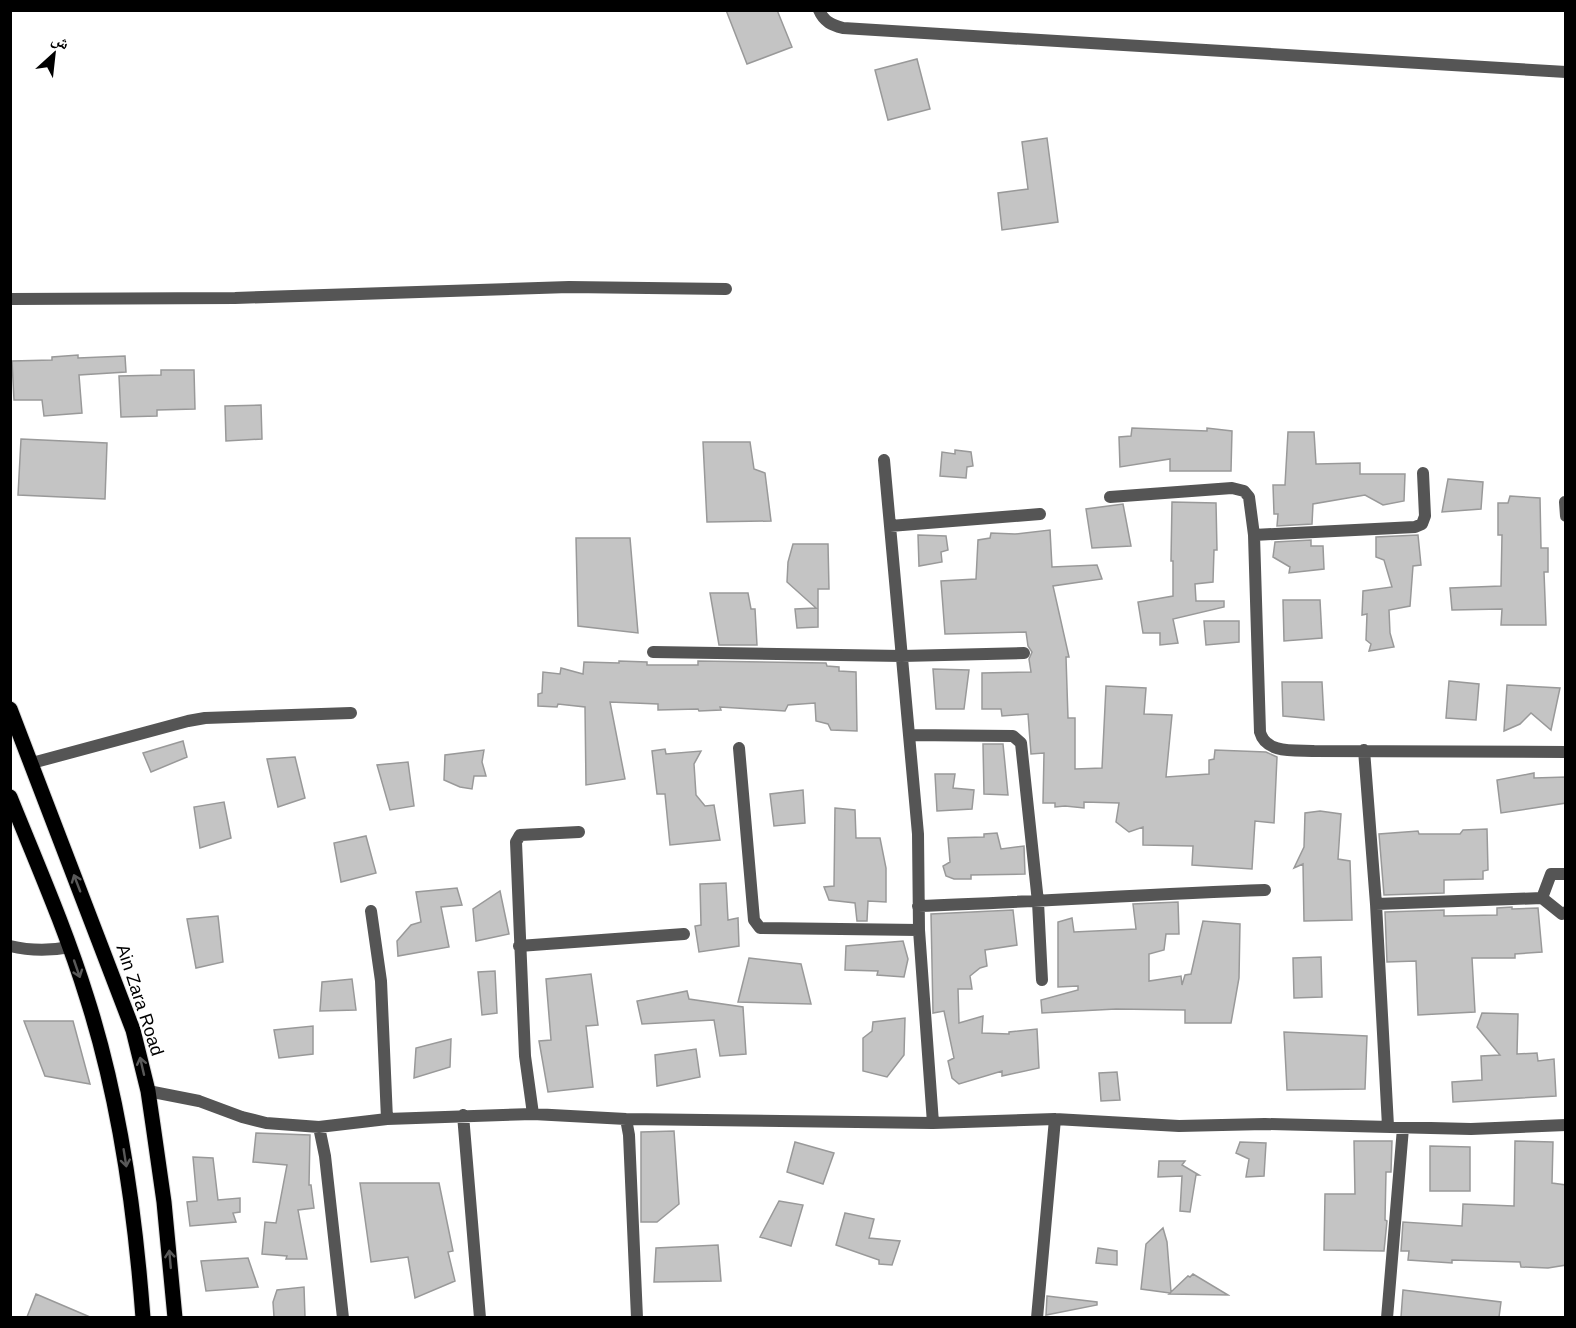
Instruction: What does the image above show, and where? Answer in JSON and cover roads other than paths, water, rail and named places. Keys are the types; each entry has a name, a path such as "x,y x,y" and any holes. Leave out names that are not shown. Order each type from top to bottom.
{"main road":[{"name":"Ain Zara Road","path":"10,709 133,1030 148,1091 164,1202 175,1317"},
{"path":"10,797 70,947 100,1044 114,1102 130,1189 143,1317"}],"street":[{"path":"819,10 822,17 831,25 843,28 1566,72"},
{"path":"10,299 235,298 569,287 726,289"},
{"path":"884,460 918,834 919,930 933,1123"},
{"path":"1254,535 1422,524 1425,516 1423,472"},
{"path":"1110,497 1232,488 1244,491 1249,497 1254,535 1258,713 1262,739 1269,746 1276,749 1314,751 1566,752"},
{"path":"1565,502 1566,516"},
{"path":"890,526 1040,514"},
{"path":"652,652 902,656 1024,652"},
{"path":"32,763 204,718 351,713"},
{"path":"909,735 1013,736 1019,739 1038,902 1042,980"},
{"path":"739,748 756,925 760,928 919,930"},
{"path":"1364,750 1376,904 1388,1126"},
{"path":"533,1114 525,1056 516,842 520,835 579,832"},
{"path":"1542,898 1551,874 1566,874"},
{"path":"918,906 1265,890"},
{"path":"1376,904 1542,898 1562,914 1566,912"},
{"path":"371,910 381,981 387,1119"},
{"path":"519,946 684,933"},
{"path":"10,946 27,950 49,951 70,947"},
{"path":"148,1091 200,1101 242,1117 266,1123 319,1127 387,1119 533,1114 626,1119 933,1123 1055,1119 1179,1126 1265,1124 1471,1129 1566,1125"},
{"path":"464,1115 480,1317"},
{"path":"626,1119 629,1135 638,1317"},
{"path":"1037,1317 1055,1119"},
{"path":"319,1127 325,1156 344,1317"},
{"path":"1387,1317 1404,1128"}]}
